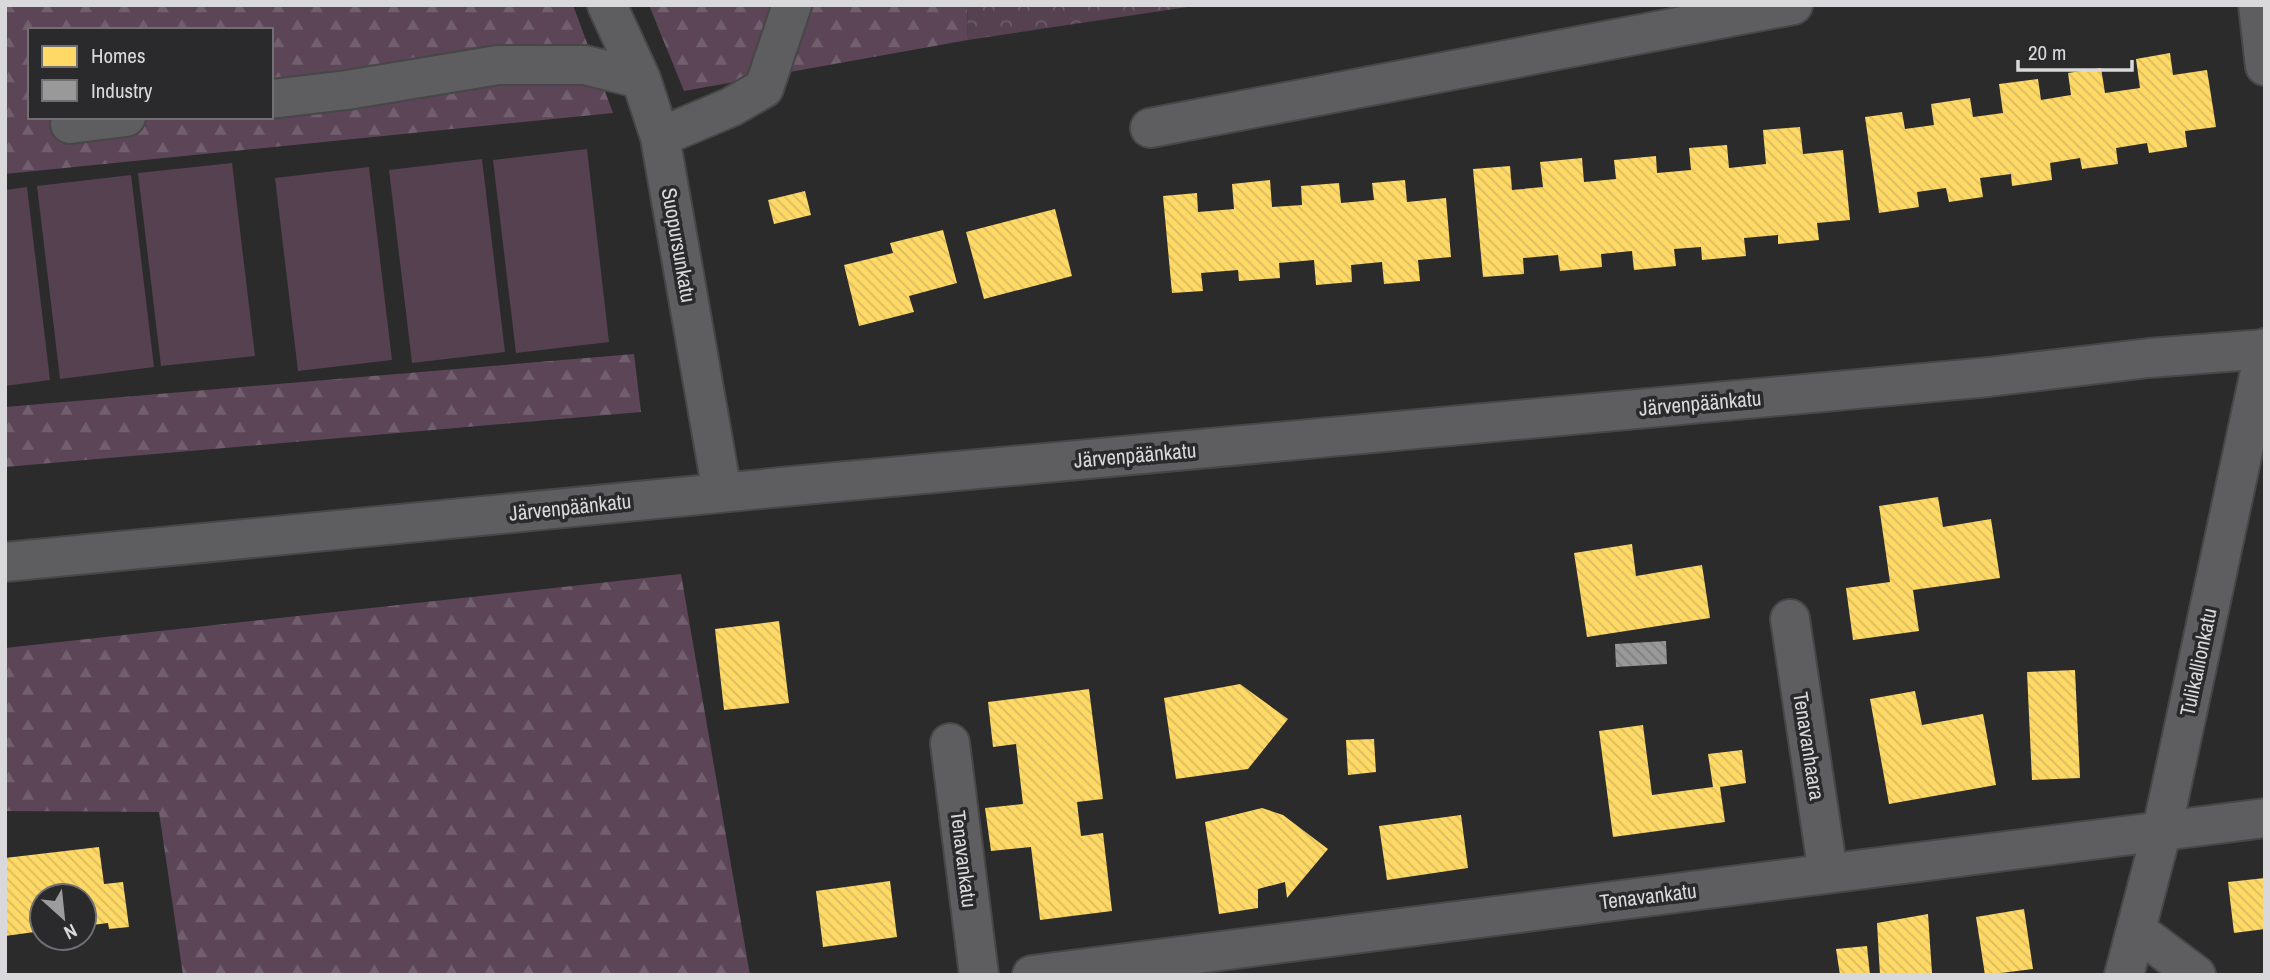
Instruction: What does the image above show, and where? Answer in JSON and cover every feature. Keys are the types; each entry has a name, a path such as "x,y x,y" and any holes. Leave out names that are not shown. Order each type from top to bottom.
{"street":[{"name":"Suopursunkatu","path":"607,5 641,79 660,137 722,492"},
{"path":"660,137 731,107 764,88 792,5"},
{"path":"1150,128 1793,5"},
{"path":"2258,5 2265,66"},
{"path":"273,99 347,90 498,65 585,65 641,79"},
{"path":"70,124 110,119"},
{"name":"Järvenpäänkatu","path":"5,562 722,492 1989,377 2149,358 2265,349"},
{"name":"Tulikallionkatu","path":"2124,975 2162,830 2265,349"},
{"name":"Tenavanhaara","path":"1790,619 1828,873"},
{"name":"Tenavankatu","path":"950,743 979,975"},
{"name":"Tenavankatu","path":"1032,975 2265,818"},
{"path":"2136,930 2196,975"}],"green space":[{"path":"5,5 573,5 613,113 5,174"},
{"path":"649,5 967,5 968,40 684,91"},
{"path":"967,5 1201,5 968,40"},
{"path":"587,149 609,342 516,353 493,160"},
{"path":"482,159 505,352 412,363 389,170"},
{"path":"232,163 255,356 161,366 138,173"},
{"path":"369,167 392,360 298,371 275,178"},
{"path":"131,175 154,367 60,379 37,186"},
{"path":"27,187 50,380 5,386 5,190"},
{"path":"634,354 641,412 5,467 5,407"},
{"path":"681,574 750,975 183,975 159,812 5,811 5,648"}],"building: Homes":[{"path":"2170,53 2173,75 2207,70 2216,127 2185,131 2187,147 2149,153 2147,143 2116,148 2118,164 2082,169 2080,158 2050,163 2052,180 2012,186 2011,174 1980,178 1983,197 1949,202 1946,188 1917,192 1919,207 1879,213 1865,117 1902,112 1905,129 1934,125 1931,104 1970,98 1973,117 2003,113 1999,84 2038,79 2041,100 2071,95 2068,73 2101,68 2105,93 2140,88 2136,59"},
{"path":"1800,127 1803,154 1843,150 1850,220 1817,223 1819,240 1778,244 1778,235 1744,238 1746,256 1702,260 1701,247 1674,249 1676,266 1634,270 1632,251 1601,254 1602,267 1560,271 1558,255 1523,258 1524,274 1483,277 1473,169 1510,166 1512,190 1543,187 1540,162 1582,158 1584,182 1616,179 1614,160 1656,156 1657,173 1691,170 1689,148 1727,145 1729,168 1766,164 1763,130"},
{"path":"1270,180 1272,207 1302,205 1301,186 1339,183 1341,203 1374,200 1372,183 1405,180 1407,202 1446,198 1451,257 1418,260 1420,281 1384,284 1382,262 1351,265 1352,282 1316,285 1314,260 1279,263 1280,278 1239,281 1238,270 1201,273 1203,291 1172,293 1163,196 1197,193 1198,212 1234,209 1232,184"},
{"path":"805,191 811,215 774,224 768,200"},
{"path":"1055,209 1072,276 984,299 966,232"},
{"path":"943,230 957,283 909,296 914,312 859,326 844,265 893,253 890,243"},
{"path":"1938,497 1943,527 1991,519 2000,578 1913,590 1919,631 1853,640 1846,588 1890,582 1879,506"},
{"path":"1632,544 1636,576 1702,565 1710,618 1587,637 1574,553"},
{"path":"779,621 789,703 724,710 715,629"},
{"path":"2075,670 2080,778 2032,780 2027,672"},
{"path":"1240,684 1288,719 1248,769 1176,779 1164,698"},
{"path":"1089,689 1103,799 1077,802 1081,836 1103,833 1112,911 1040,920 1031,847 991,851 985,808 1023,804 1016,744 993,747 988,702"},
{"path":"1915,691 1922,725 1983,714 1996,785 1889,804 1870,699"},
{"path":"1643,725 1652,795 1713,787 1708,754 1742,750 1746,783 1720,787 1725,822 1613,837 1599,731"},
{"path":"1374,739 1376,772 1348,775 1346,740"},
{"path":"1262,808 1283,815 1328,849 1287,898 1285,882 1258,889 1258,908 1219,914 1205,822"},
{"path":"1461,815 1468,868 1387,880 1379,826"},
{"path":"99,847 104,884 123,882 129,927 109,929 108,923 98,924 98,882 28,882 28,933 5,936 5,858"},
{"path":"2265,878 2265,929 2234,933 2228,882"},
{"path":"890,881 897,937 823,947 816,891"},
{"path":"2024,909 2033,969 1985,975 1976,917"},
{"path":"1928,914 1932,973 1880,975 1877,923"},
{"path":"1867,946 1870,975 1840,975 1836,949"}],"building: Industry":[{"path":"1666,641 1667,664 1616,667 1615,644"}]}
